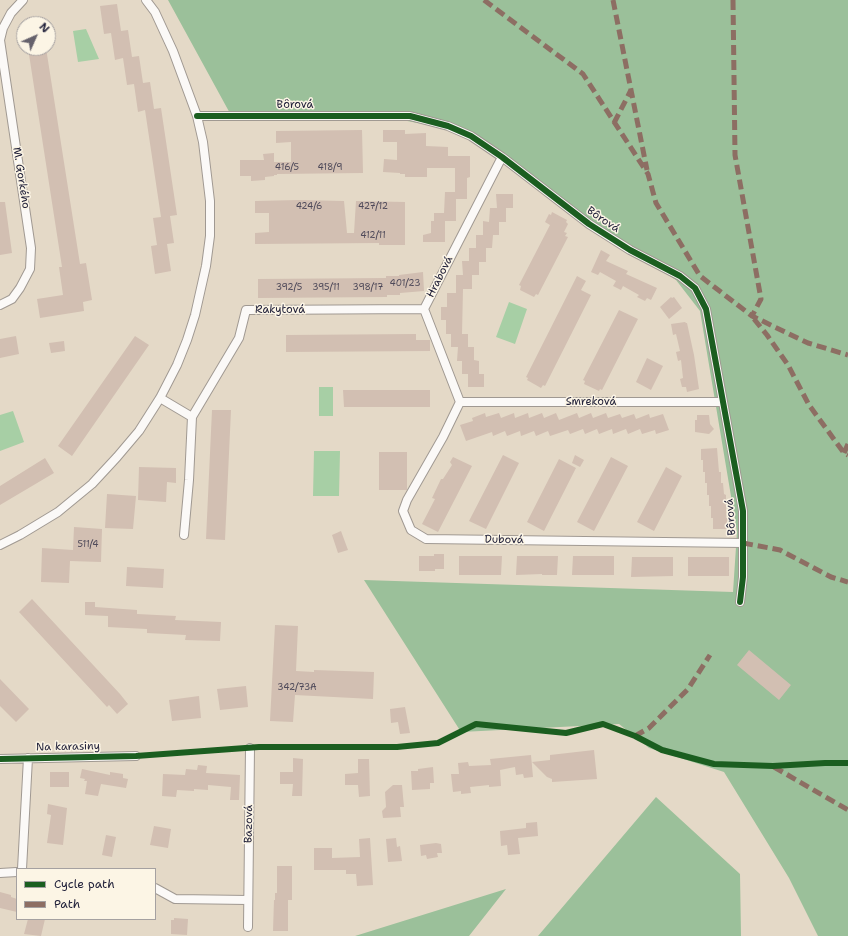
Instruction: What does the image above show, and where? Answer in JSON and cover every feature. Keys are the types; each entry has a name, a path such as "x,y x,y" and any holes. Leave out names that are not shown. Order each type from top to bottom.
{"street":[{"name":"M. Gorkého","path":"0,305 12,299 20,288 30,269 31,248 0,40 3,28 11,13 23,0"},
{"path":"0,545 58,512 92,484 118,457 139,431 160,398 177,365 195,315 206,266 210,236 210,201 203,142 197,116 184,80 155,12 146,0"},
{"name":"Bôrová","path":"197,116 410,116 448,126 470,136 502,157 589,224 630,250 680,276 695,288 706,309 743,511 743,577 740,602"},
{"name":"Hrabová","path":"460,402 424,309 502,157"},
{"name":"Rakytová","path":"192,417 239,338 246,310 424,309"},
{"path":"160,398 192,417 189,480 184,535"},
{"name":"Smreková","path":"460,402 723,402"},
{"name":"Dubová","path":"460,402 443,437 407,500 403,511 411,530 426,539 743,543"},
{"name":"Bazová","path":"248,927 250,748"},
{"name":"Na karasiny","path":"0,759 136,756"},
{"path":"22,868 28,758"},
{"path":"0,873 16,872"},
{"path":"156,889 175,899 248,900"}],"green space":[{"path":"168,0 848,0 848,936 818,936 789,878 724,772 649,748 619,724 461,732 364,580 733,592 737,532 700,311 676,280 594,226 463,132 387,117 232,117"},
{"path":"86,29 99,59 78,62 73,31"},
{"path":"509,302 527,309 515,344 496,337"},
{"path":"319,387 333,387 333,416 319,416"},
{"path":"13,411 24,442 0,451 0,415"},
{"path":"314,451 340,451 339,496 313,496"},
{"path":"656,797 740,874 741,936 538,936"},
{"path":"506,889 469,936 355,936"}],"building":[{"path":"117,4 121,31 128,30 132,57 139,56 143,83 150,82 154,109 161,108 177,215 170,216 174,243 167,244 171,271 155,274 151,246 157,245 153,218 161,217 145,110 138,112 134,84 127,85 123,58 115,60 111,33 104,34 100,6"},
{"path":"29,56 47,56 80,264 86,263 92,300 83,302 84,311 40,318 37,299 63,295 59,267 62,267"},
{"path":"362,130 363,173 277,174 274,176 265,177 265,180 251,181 251,176 240,176 240,160 264,160 263,154 274,153 274,162 291,162 291,142 276,143 276,131"},
{"path":"383,130 405,130 405,134 426,133 426,146 448,147 448,156 470,156 470,177 467,178 467,199 456,199 456,221 445,221 445,242 423,242 423,235 431,233 431,221 434,221 434,213 444,213 445,192 455,192 455,168 427,168 427,177 405,177 405,174 383,172 384,159 397,160 397,142 383,142"},
{"path":"496,194 513,194 513,208 506,208 506,222 499,222 499,235 493,235 492,248 486,248 486,262 479,262 479,275 472,275 472,289 463,289 462,334 468,334 468,347 474,347 474,360 479,361 479,374 484,374 484,387 468,387 468,374 462,374 462,361 457,361 458,347 451,347 451,334 446,334 446,320 441,320 441,307 447,307 447,293 456,293 456,275 463,275 462,261 469,261 469,248 476,248 476,235 483,235 483,221 489,222 490,208 497,208"},
{"path":"255,201 344,201 347,233 354,233 356,201 405,202 405,245 379,245 379,243 255,244 255,233 269,232 269,213 255,213"},
{"path":"0,202 5,202 12,253 0,255"},
{"path":"552,212 567,220 566,222 568,224 564,232 567,233 565,236 568,237 538,295 536,294 534,297 520,290 521,286 519,285 550,225 545,222 549,214 551,215"},
{"path":"601,250 610,255 606,261 628,271 626,274 657,288 651,300 647,298 645,301 637,297 639,295 623,286 621,290 613,286 616,281 600,272 598,275 591,272"},
{"path":"423,272 424,291 400,293 400,295 387,295 387,297 258,298 258,279 386,278 386,276 399,276"},
{"path":"577,276 586,281 581,290 591,295 545,386 543,385 541,388 527,380 528,378 526,377"},
{"path":"671,297 674,297 682,308 669,319 660,307"},
{"path":"619,310 638,319 602,390 600,389 599,391 584,384 585,381 583,380"},
{"path":"687,323 694,355 699,389 687,392 686,387 682,387 680,379 683,378 681,360 678,361 676,352 680,351 676,334 673,335 671,324"},
{"path":"416,334 416,340 430,340 430,351 286,352 286,335"},
{"path":"16,336 19,354 0,358 0,339"},
{"path":"135,336 149,345 72,456 58,446"},
{"path":"64,341 65,351 51,353 49,343"},
{"path":"647,358 663,366 651,390 636,382"},
{"path":"343,390 430,390 430,407 344,407"},
{"path":"212,410 231,410 225,540 206,539"},
{"path":"485,413 486,417 499,413 501,418 514,413 515,418 528,413 529,418 542,413 544,418 556,413 559,420 577,413 579,418 591,413 593,418 606,413 608,418 620,414 622,418 634,414 636,419 649,414 650,418 663,414 669,430 656,434 655,430 642,434 640,429 628,434 626,429 613,434 612,429 599,434 597,429 585,434 583,429 570,434 568,430 550,436 548,431 536,436 534,431 521,436 520,431 507,436 505,431 493,436 492,432 466,441 460,425 473,421 472,418"},
{"path":"697,415 709,415 710,424 714,429 709,434 695,432 695,420 697,420"},
{"path":"717,448 719,472 721,472 721,483 723,483 724,494 726,495 726,518 728,518 728,529 713,529 711,506 709,506 709,495 707,495 707,483 705,483 705,472 703,472 703,460 701,460 701,449"},
{"path":"379,452 407,452 407,490 379,490"},
{"path":"503,455 519,463 486,529 469,521"},
{"path":"575,455 584,460 580,467 572,463"},
{"path":"453,457 472,466 438,532 422,524 435,499 432,498 441,479 443,479 452,465 450,462"},
{"path":"611,457 628,466 594,531 577,522"},
{"path":"45,458 54,473 0,505 0,486"},
{"path":"559,459 576,468 544,531 527,522"},
{"path":"139,467 176,468 176,483 167,482 166,502 138,500"},
{"path":"666,467 682,476 654,531 637,522"},
{"path":"107,494 136,496 133,529 105,528"},
{"path":"74,527 102,529 101,562 70,561 69,583 41,582 42,548 73,550"},
{"path":"341,531 348,550 338,553 332,535"},
{"path":"434,554 444,554 444,569 435,569 435,571 419,571 419,556 434,556"},
{"path":"459,556 502,556 501,575 459,575"},
{"path":"517,556 558,556 557,575 516,575"},
{"path":"573,556 614,556 614,575 572,575"},
{"path":"632,557 673,557 673,576 631,577"},
{"path":"688,557 729,557 729,576 688,576"},
{"path":"127,567 164,569 163,588 126,586"},
{"path":"32,599 128,704 117,714 109,705 107,707 19,612"},
{"path":"85,602 95,602 95,607 137,610 137,614 176,616 175,620 221,622 220,641 185,640 186,635 147,633 147,629 108,627 108,616 85,615"},
{"path":"275,625 298,626 296,671 314,672 314,670 374,672 373,699 295,695 293,722 270,721"},
{"path":"749,650 791,685 779,700 737,665"},
{"path":"0,679 29,709 16,722 0,706"},
{"path":"246,686 248,707 220,710 217,689"},
{"path":"199,696 201,718 172,721 169,700"},
{"path":"405,707 410,733 400,734 398,722 391,723 390,709"},
{"path":"594,750 597,779 552,782 552,779 547,777 532,762 550,760 550,755"},
{"path":"531,755 533,777 524,778 523,774 516,775 515,767 500,770 501,786 489,787 489,785 470,787 471,793 461,794 461,791 453,792 451,774 459,774 458,763 468,762 469,766 491,765 490,759"},
{"path":"293,758 303,759 302,796 292,796 293,784 280,784 280,772 293,772"},
{"path":"358,759 369,759 370,796 359,797 358,785 345,785 345,774 358,773"},
{"path":"198,765 207,766 206,773 240,775 239,800 230,800 231,787 208,785 208,790 177,790 176,797 162,796 163,774 185,775 186,769 197,770"},
{"path":"433,767 434,783 430,783 430,789 412,790 411,771 418,771 418,769"},
{"path":"82,769 110,775 110,772 123,774 123,778 128,779 126,788 101,784 98,796 85,794 87,781 80,778"},
{"path":"50,772 69,772 69,787 50,787"},
{"path":"393,785 402,785 404,807 400,807 401,817 383,818 382,811 386,807 385,792"},
{"path":"48,804 67,808 63,845 47,843 51,815 47,814"},
{"path":"537,822 538,836 518,838 520,854 508,855 507,845 501,846 500,831 526,828 526,823"},
{"path":"154,826 171,829 168,848 150,845"},
{"path":"106,835 116,837 112,857 102,855"},
{"path":"370,838 373,885 357,886 356,874 346,874 346,870 314,870 314,848 332,848 332,858 360,857 359,839"},
{"path":"396,838 397,847 400,846 402,861 388,862 386,839"},
{"path":"436,843 441,844 442,853 437,853 438,857 427,859 426,855 421,856 420,845"},
{"path":"277,866 292,866 292,900 288,900 288,931 273,931 274,900 275,893 277,893"},
{"path":"0,892 11,895 11,897 16,899 16,912 0,908"},
{"path":"174,918 188,919 187,935 171,934 171,920 174,920"},
{"path":"28,920 45,920 41,936 24,934"}],"marked path":[{"path":"484,0 583,74 648,174 656,203 700,276 752,316 808,343 848,355"},
{"path":"613,0 647,170"},
{"path":"733,0 735,155 761,299 752,316"},
{"path":"614,123 631,90"},
{"path":"754,319 788,365 809,405 844,453 848,455"},
{"path":"844,453 848,444"},
{"path":"743,543 780,550 831,577 848,582"},
{"path":"635,736 649,728 688,689 710,655"},
{"path":"774,767 848,810"}],"cycle path":[{"path":"197,116 410,116 448,126 471,136 502,157 589,224 630,250 680,276 695,288 706,309 743,511 743,577 740,602"},
{"path":"0,759 136,756 259,747 397,747 438,743 476,724 566,733 603,724 635,736 662,750 714,764 773,766 848,763"}]}
